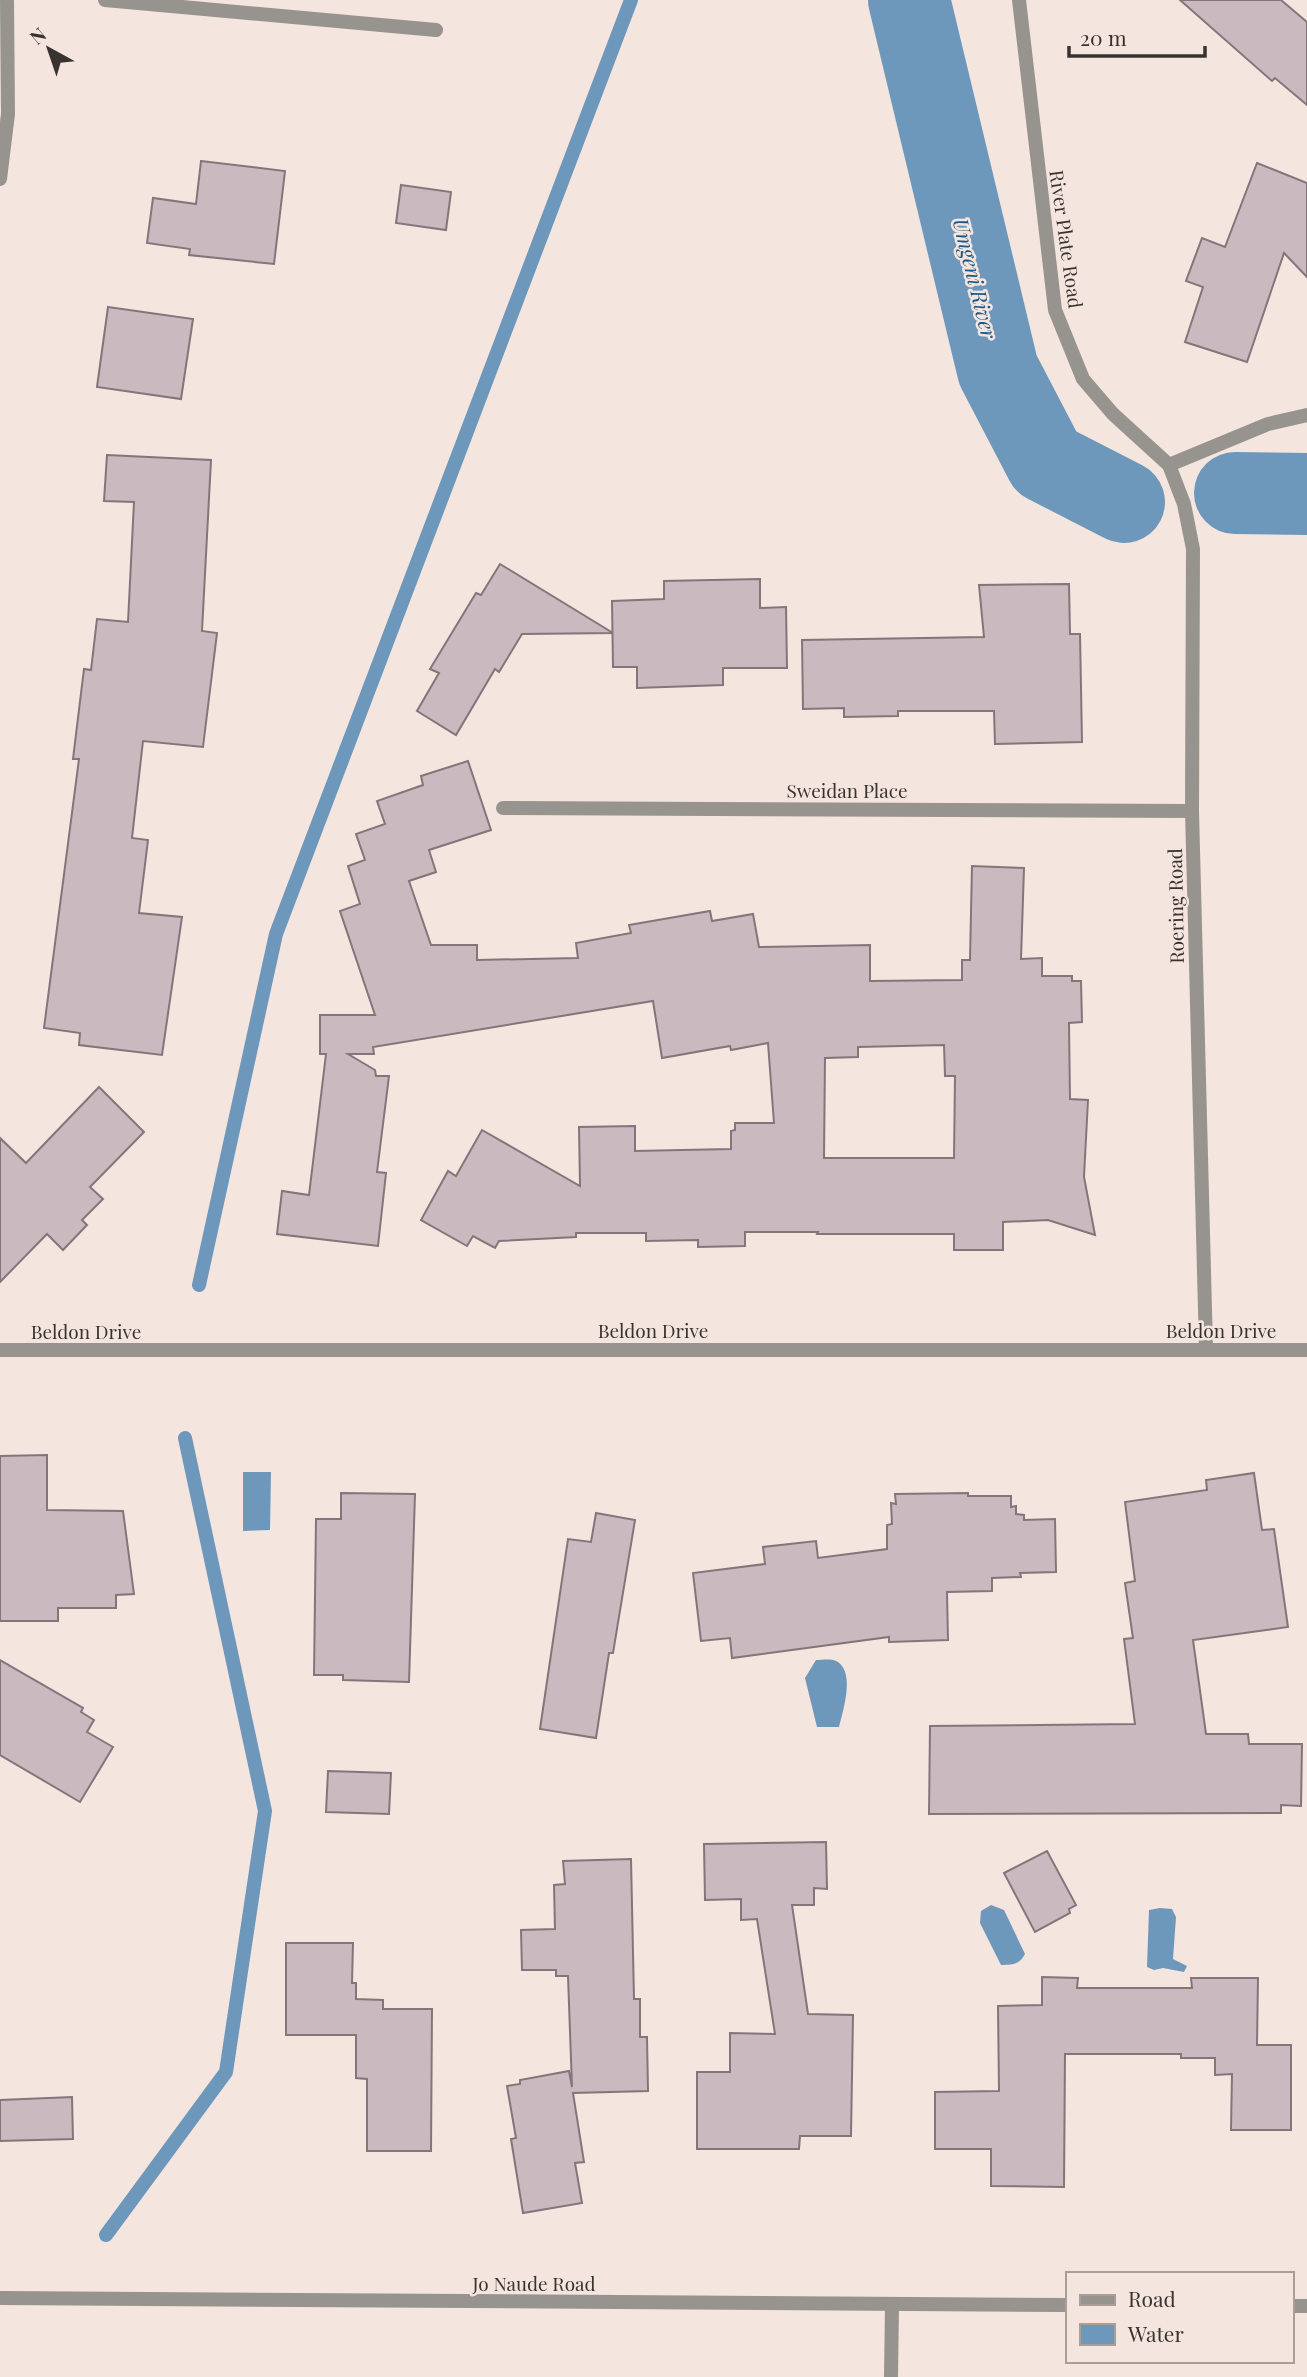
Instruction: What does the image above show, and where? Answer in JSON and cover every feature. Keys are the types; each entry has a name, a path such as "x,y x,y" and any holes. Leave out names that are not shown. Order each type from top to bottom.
{"street":[{"path":"0,179 8,114 7,0"},
{"path":"105,0 436,30"},
{"name":"River Plate Road","path":"1019,0 1055,310 1083,379 1113,414 1169,465"},
{"path":"1169,465 1268,424 1307,415"},
{"name":"Roering Road","path":"1169,465 1184,504 1193,549 1192,811 1206,1349"},
{"name":"Sweidan Place","path":"503,807 1192,811"},
{"name":"Beldon Drive","path":"0,1350 1307,1350"},
{"name":"Jo Naude Road","path":"0,2298 1066,2305"},
{"path":"891,2377 892,2305"}],"water":[{"path":"243,1472 271,1472 270,1530 243,1531"},
{"path":"816,1660 838,1662 846,1675 845,1703 839,1727 817,1727 805,1678"},
{"path":"991,1905 1004,1910 1025,1954 1015,1964 1001,1965 980,1923 981,1911"},
{"path":"1172,1909 1176,1917 1173,1959 1187,1966 1184,1972 1147,1967 1149,1910"}],"building":[{"path":"1180,0 1281,0 1307,22 1307,105 1275,78 1272,81"},
{"path":"201,161 285,171 274,264 189,255 190,249 147,243 153,198 196,204"},
{"path":"1257,163 1307,183 1307,277 1284,253 1247,362 1185,342 1203,287 1186,281 1202,238 1225,247"},
{"path":"401,185 451,192 446,230 396,223"},
{"path":"108,307 193,319 181,399 97,387"},
{"path":"107,455 211,460 202,631 217,633 203,747 143,741 132,838 148,840 139,913 182,917 162,1055 79,1045 80,1033 44,1028 79,759 73,759 84,669 91,670 97,619 128,622 134,502 104,501"},
{"path":"500,564 613,633 522,634 499,672 495,669 456,735 417,711 439,673 430,669 476,593 481,595"},
{"path":"760,579 760,608 786,607 787,668 723,668 723,685 637,688 637,667 613,667 612,601 664,599 664,581"},
{"path":"1069,584 1070,634 1080,634 1082,742 995,744 994,711 898,711 898,716 844,717 844,708 803,709 802,640 984,637 979,585"},
{"path":"468,761 491,830 429,850 436,872 409,881 431,945 477,945 477,960 578,958 576,943 631,933 629,925 710,911 712,921 753,914 759,947 870,945 870,981 962,980 962,960 970,960 972,866 1024,868 1021,959 1042,958 1042,976 1072,976 1072,981 1081,981 1082,1022 1069,1023 1070,1099 1088,1100 1084,1177 1095,1235 1048,1220 1003,1222 1003,1250 954,1250 954,1234 817,1234 818,1232 745,1232 745,1246 698,1247 698,1240 646,1241 646,1233 576,1233 576,1237 499,1241 495,1248 473,1236 467,1246 421,1220 448,1171 456,1176 482,1130 580,1186 579,1127 635,1126 635,1151 731,1149 731,1131 735,1130 735,1123 774,1123 768,1043 731,1050 730,1046 662,1058 653,1001 373,1047 374,1054 348,1054 375,1070 376,1076 389,1076 377,1172 386,1173 378,1246 277,1234 282,1191 309,1195 326,1054 320,1054 320,1015 375,1015 340,911 360,904 348,866 365,860 356,834 385,824 377,801 423,785 421,776","holes":["944,1045 945,1076 955,1076 954,1158 824,1158 825,1058 858,1057 858,1047"]},
{"path":"99,1087 144,1132 90,1187 103,1199 82,1220 87,1225 63,1250 47,1234 0,1282 0,1138 26,1163"},
{"path":"47,1455 47,1510 123,1511 134,1594 116,1595 116,1608 58,1608 58,1621 0,1621 0,1456"},
{"path":"1254,1473 1262,1530 1274,1529 1288,1627 1193,1640 1206,1734 1248,1734 1249,1744 1302,1744 1301,1806 1281,1805 1281,1813 929,1814 930,1726 1135,1724 1124,1639 1133,1638 1125,1583 1135,1581 1125,1502 1207,1490 1206,1480"},
{"path":"341,1493 415,1494 409,1682 343,1680 343,1675 314,1675 316,1519 341,1519"},
{"path":"968,1493 968,1496 1011,1496 1011,1507 1016,1506 1016,1514 1024,1515 1024,1520 1055,1519 1056,1572 1020,1573 1021,1577 992,1578 992,1591 947,1592 948,1640 889,1642 889,1637 732,1658 730,1638 701,1641 693,1573 765,1564 763,1547 816,1541 818,1558 887,1549 887,1525 892,1524 891,1503 896,1504 895,1494"},
{"path":"596,1513 635,1520 613,1653 609,1653 596,1738 540,1729 568,1539 591,1542"},
{"path":"0,1660 83,1708 81,1712 94,1720 87,1732 113,1747 80,1802 0,1755"},
{"path":"328,1771 391,1773 389,1814 326,1812"},
{"path":"826,1842 827,1889 814,1888 814,1905 792,1905 808,2014 853,2015 851,2136 800,2136 799,2149 697,2149 697,2072 730,2072 730,2033 775,2034 757,1919 741,1920 741,1899 705,1900 704,1844"},
{"path":"1047,1851 1076,1905 1069,1909 1070,1913 1035,1932 1004,1873"},
{"path":"631,1859 634,1999 640,1999 640,2037 647,2037 648,2091 573,2093 584,2162 575,2163 582,2203 523,2213 511,2139 516,2138 507,2086 520,2084 520,2080 569,2071 572,2087 568,1976 556,1976 556,1970 522,1970 521,1930 555,1929 554,1885 565,1884 563,1861"},
{"path":"286,1943 353,1943 352,1983 356,1983 356,1999 383,2000 383,2009 432,2009 431,2151 367,2151 367,2079 356,2078 356,2035 286,2035"},
{"path":"1042,1977 1078,1978 1077,1988 1192,1988 1191,1978 1258,1978 1257,2045 1291,2045 1291,2130 1231,2130 1232,2074 1215,2075 1215,2058 1181,2058 1181,2054 1065,2054 1064,2187 991,2186 991,2149 935,2149 935,2092 999,2091 998,2006 1042,2005"},
{"path":"72,2097 73,2139 0,2141 0,2100"}],"waterway":[{"path":"199,1285 276,934 631,0"},
{"name":"Umgeni River","path":"909,0 998,370 1046,462 1124,502"},
{"name":"Umgeni River","path":"1235,493 1307,494"},
{"path":"106,2235 226,2072 265,1811 185,1438"}]}
